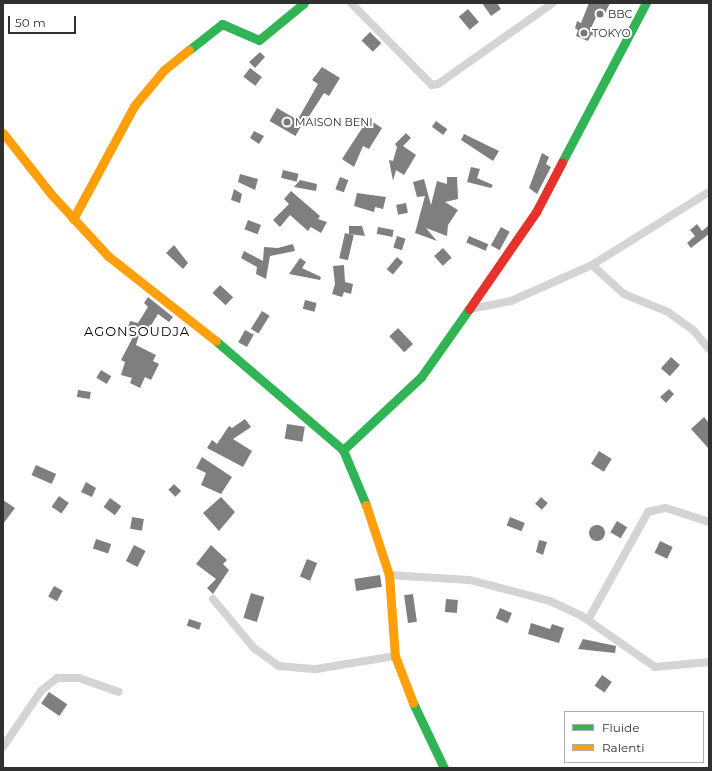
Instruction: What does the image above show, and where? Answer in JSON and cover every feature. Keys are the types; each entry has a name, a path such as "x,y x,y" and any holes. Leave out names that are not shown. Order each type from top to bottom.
{"street":[{"path":"73,219 134,106 164,70 222,24 231,25 251,39 259,40 304,3"},
{"path":"352,3 432,85 438,84 553,3"},
{"path":"343,450 421,377 470,309 536,212 646,3"},
{"path":"3,133 73,219 108,256 242,361 343,450 356,475 388,575 395,656 412,707 444,768"},
{"path":"470,309 511,301 592,265 709,192"},
{"path":"592,265 624,294 668,312 694,331 709,349"},
{"path":"588,620 648,512 666,508 709,522"},
{"path":"388,575 470,580 498,586 550,601 588,620 655,667 709,662"},
{"path":"213,599 254,648 279,666 316,669 395,656"},
{"path":"3,747 41,691 57,678 79,678 119,692"}],"building":[{"path":"482,3 497,3 501,9 491,16"},
{"path":"589,3 610,3 603,18 597,15 591,28 599,31 596,37 591,35 588,41 576,36 578,30 575,28 577,21 581,23"},
{"path":"468,9 479,22 470,30 459,17"},
{"path":"370,32 381,43 373,52 362,40"},
{"path":"260,52 265,57 255,68 249,62"},
{"path":"322,67 340,78 329,96 324,93 304,124 298,119 318,84 312,80"},
{"path":"250,68 262,77 255,86 243,77"},
{"name":"MAISON BENI","path":"277,108 303,123 295,136 270,121"},
{"path":"368,119 382,128 369,149 363,146 354,167 342,159"},
{"path":"436,121 447,129 443,135 432,127"},
{"path":"254,131 264,136 259,144 250,138"},
{"path":"406,133 411,138 403,146 416,155 404,175 396,170 393,181 389,160 393,161 397,147 395,144"},
{"path":"464,134 499,151 493,161 461,140"},
{"path":"542,153 549,157 546,164 551,167 537,194 529,188"},
{"path":"471,167 480,169 477,178 493,185 491,188 467,182"},
{"path":"283,170 299,174 297,182 281,178"},
{"path":"240,174 258,179 255,190 238,182"},
{"path":"340,177 348,180 344,192 335,189"},
{"path":"447,177 457,177 458,199 445,202 458,210 448,225 447,236 426,228 437,241 415,233 425,196 417,197 413,182 424,179 431,205 437,181 447,184"},
{"path":"300,180 317,184 316,191 294,187"},
{"path":"234,189 242,194 240,203 231,200"},
{"path":"291,191 320,216 318,219 327,222 321,233 311,227 308,231 290,215 280,227 273,220 289,204 284,199"},
{"path":"357,193 386,197 383,209 375,207 374,212 354,206"},
{"path":"406,203 408,213 398,215 396,205"},
{"path":"248,220 261,225 257,234 244,229"},
{"path":"697,224 702,231 709,225 709,234 691,248 687,243 695,236 690,230"},
{"path":"349,226 362,226 365,236 349,234"},
{"path":"378,227 394,230 392,237 377,234"},
{"path":"501,227 510,232 500,250 491,245"},
{"path":"345,233 354,235 348,260 339,258"},
{"path":"397,236 406,239 402,250 393,247"},
{"path":"469,236 488,244 486,251 466,242"},
{"path":"293,244 295,251 270,256 266,279 256,274 257,267 241,258 244,251 263,261 264,247 278,248"},
{"path":"174,245 188,263 183,269 166,253"},
{"path":"443,248 452,258 443,266 434,256"},
{"path":"397,257 403,262 393,274 387,269"},
{"path":"300,258 306,262 302,268 321,277 320,280 289,274"},
{"path":"344,265 345,282 353,284 351,294 344,292 342,297 332,294 335,284 333,266"},
{"path":"220,285 233,297 226,305 212,293"},
{"path":"148,297 173,317 169,322 158,314 147,332 141,329 136,345 156,355 153,361 159,364 151,380 145,377 140,388 130,383 132,378 121,375 125,362 121,360 133,337 126,334 130,321 138,323 148,307 144,303"},
{"path":"305,300 317,303 314,312 303,309"},
{"path":"262,311 270,316 259,334 251,329"},
{"path":"398,328 413,344 404,352 389,336"},
{"path":"245,330 254,335 247,347 238,342"},
{"path":"671,357 680,365 670,376 661,368"},
{"path":"101,370 111,376 107,384 96,378"},
{"path":"669,389 674,394 666,403 660,397"},
{"path":"78,390 91,392 90,399 77,397"},
{"path":"704,417 709,423 709,449 691,429"},
{"path":"245,419 251,427 233,439 252,451 243,467 207,448 212,440 217,444 229,426 232,428"},
{"path":"287,424 305,427 302,442 285,439"},
{"path":"599,451 612,459 604,472 591,464"},
{"path":"202,457 232,477 221,494 201,485 206,473 196,468"},
{"path":"36,465 56,474 52,484 32,475"},
{"path":"86,482 96,488 92,497 81,492"},
{"path":"174,484 181,491 175,497 168,490"},
{"path":"59,496 69,503 61,514 52,507"},
{"path":"221,497 235,512 219,531 203,513"},
{"path":"541,497 548,503 542,510 535,504"},
{"path":"110,498 121,506 115,515 104,507"},
{"path":"3,500 15,508 3,524"},
{"path":"132,517 144,519 142,531 130,529"},
{"path":"510,517 525,523 521,531 507,525"},
{"path":"617,521 627,527 621,538 610,532"},
{"path":"597,525 603,527 605,533 603,539 597,541 591,539 589,533 591,527"},
{"path":"96,539 111,544 108,553 93,549"},
{"path":"539,540 547,542 543,555 536,552"},
{"path":"660,541 673,547 667,559 655,553"},
{"path":"134,545 146,551 137,567 126,561"},
{"path":"211,545 227,560 223,564 229,570 213,594 207,588 216,579 196,564"},
{"path":"307,559 317,563 310,581 300,577"},
{"path":"380,575 382,587 356,591 354,579"},
{"path":"54,586 63,591 57,601 48,596"},
{"path":"251,593 264,597 257,622 243,618"},
{"path":"413,594 417,622 408,623 404,595"},
{"path":"446,599 458,600 457,613 445,612"},
{"path":"500,608 512,613 508,623 496,618"},
{"path":"189,619 201,623 199,630 187,626"},
{"path":"531,623 550,629 552,624 564,628 559,643 528,634"},
{"path":"583,639 616,646 615,653 578,649"},
{"path":"602,675 612,682 604,693 595,686"},
{"path":"49,692 67,704 59,716 41,704"}],"traffic: fast":[{"path":"189,50 222,24 259,40 304,3"},
{"path":"562,162 646,3"},
{"path":"343,450 421,377 469,309"},
{"path":"216,341 343,450 366,505"},
{"path":"413,703 444,768"}],"traffic: slow":[{"path":"73,219 134,106 164,70 189,50"},
{"path":"3,133 51,194 108,256 216,341"},
{"path":"366,505 389,575 395,656 413,703"}],"traffic: jam":[{"path":"469,309 536,212 562,162"}],"place":[{"name":"BBC","path":"600,14"},
{"name":"TOKYO","path":"584,33"},
{"name":"MAISON BENI","path":"287,122"}],"district":[{"name":"AGONSOUDJA","path":"137,331"}]}
